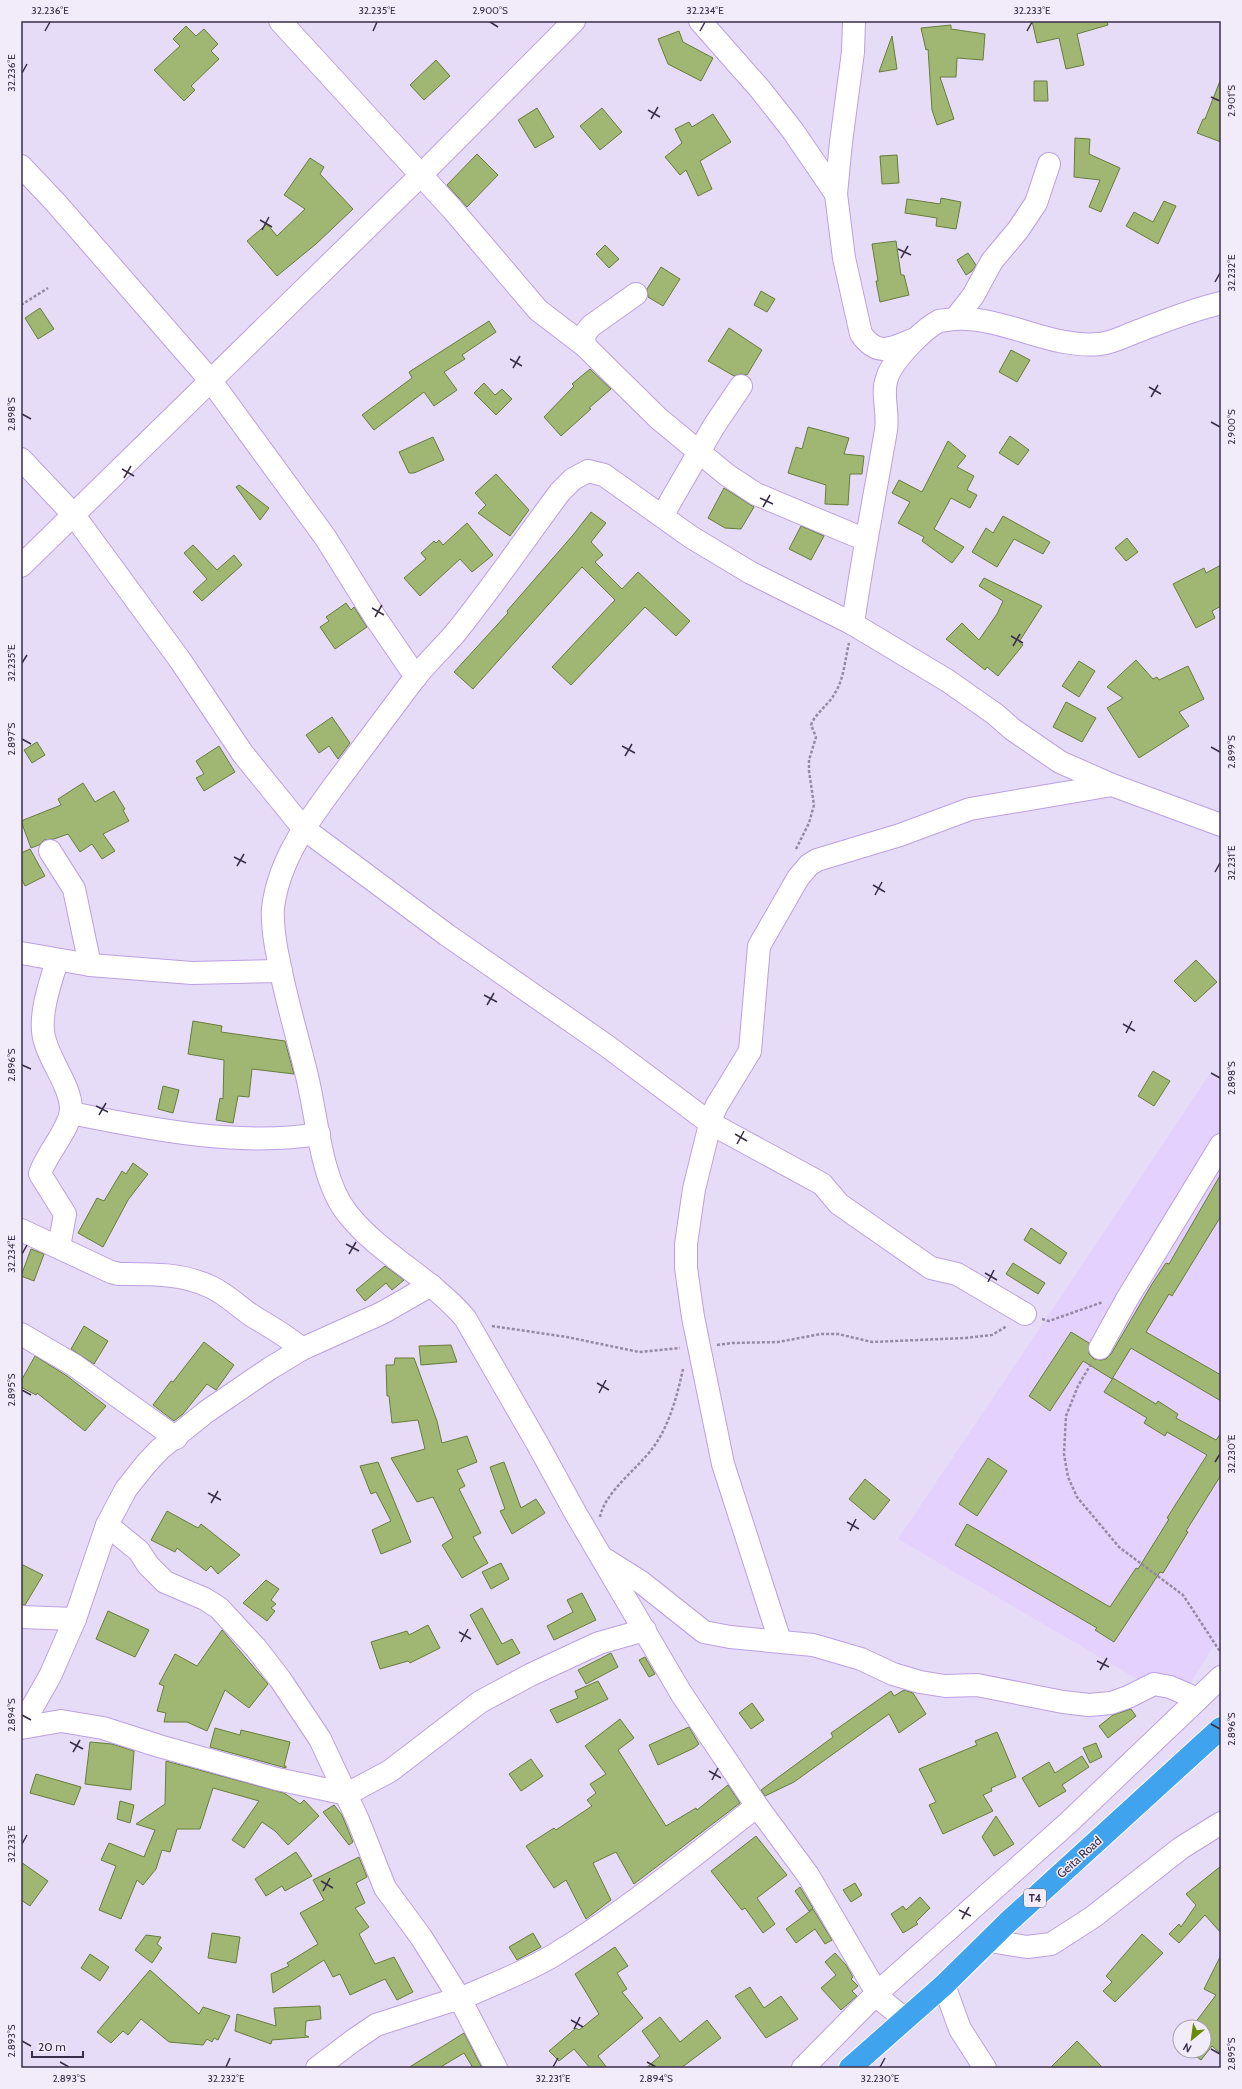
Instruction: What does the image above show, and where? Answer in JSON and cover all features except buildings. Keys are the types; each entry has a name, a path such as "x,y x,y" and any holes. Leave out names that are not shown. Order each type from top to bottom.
{"highway":[{"name":"Geita Road","path":"850,2068 944,1985 1007,1923 1221,1728"}],"street":[{"path":"280,21 452,210 538,310 585,346 658,418 727,475 756,494 866,540"},
{"path":"21,566 420,176 574,21"},
{"path":"700,21 760,89 793,131 836,194"},
{"path":"854,21 853,52 841,142 836,194 844,258 861,334 868,344 877,349 890,349 915,338 940,321 955,319 993,324 1082,346 1103,344 1203,307 1221,303"},
{"path":"955,319 973,296 992,261 1018,230 1036,203 1049,164"},
{"path":"21,166 61,209 211,381 326,537 375,617 416,677"},
{"path":"585,346 584,335 591,326 636,294"},
{"path":"853,624 886,428 887,408 884,388 887,376 915,338"},
{"path":"662,516 724,409 741,386"},
{"path":"21,459 73,514 180,660 243,754 303,828 447,935 607,1046 710,1123 822,1184 839,1204 931,1268 957,1274 1025,1314"},
{"path":"905,2020 885,2003 877,1993 808,1875 757,1806 681,1693 464,1318 450,1300 396,1259 347,1214 340,1203 326,1166 313,1098 281,971 273,932 273,909 277,889 288,858 303,828 416,677 457,631 560,492 580,474 588,471 604,475 691,537 751,573 853,624 948,681 995,714 1012,729 1060,762 1112,785 1221,825"},
{"path":"780,1641 723,1464 693,1318 686,1268 686,1244 694,1189 710,1123 717,1105 750,1051 759,946 798,878 817,860 900,835 970,809 1112,785"},
{"path":"50,851 74,889 90,966"},
{"path":"21,953 90,966 192,974 281,971"},
{"path":"57,960 44,1008 43,1032 65,1086 70,1101 70,1113 40,1174 65,1214 59,1247"},
{"path":"70,1113 138,1127 215,1136 289,1139 319,1134"},
{"path":"1100,1348 1127,1299 1221,1145"},
{"path":"21,1230 101,1268 118,1274 167,1274 182,1277 212,1287 251,1315 279,1331 302,1349"},
{"path":"21,1728 50,1676 75,1619 107,1525 120,1499 134,1477 160,1449 230,1395 302,1349 382,1313 431,1285"},
{"path":"21,1334 74,1365 176,1438"},
{"path":"107,1525 139,1551 148,1565 165,1582 205,1599 218,1608 236,1625 280,1679 320,1739 346,1794 386,1888 421,1937 460,1999 496,2068"},
{"path":"601,1557 641,1582 704,1632 730,1638 780,1641 833,1650 861,1659 894,1674 920,1682 945,1686 977,1685 1063,1702 1089,1705 1111,1702 1128,1697 1154,1684 1170,1687 1198,1699"},
{"path":"21,1617 75,1619"},
{"path":"21,1728 61,1721 103,1728 159,1746 277,1779 346,1794 390,1771 480,1702 530,1675 599,1643 645,1630"},
{"path":"803,2068 877,1993 1068,1822 1221,1677"},
{"path":"318,2068 376,2025 460,1999 552,1956 615,1915 670,1875 757,1806"},
{"path":"990,1941 1027,1947 1050,1944 1093,1917 1181,1848 1221,1823"},
{"path":"944,1985 960,2029 985,2068"}],"path":[{"path":"21,306 48,288"},
{"path":"798,878 791,868 790,861 811,818 814,805 808,771 809,760 816,737 811,725 814,718 840,686 853,624"},
{"path":"464,1318 489,1325 552,1335 640,1352 732,1343 778,1342 821,1334 838,1334 878,1342 992,1335 1025,1314 1049,1321 1100,1302 1127,1299"},
{"path":"1100,1348 1078,1386 1066,1416 1064,1454 1068,1477 1078,1497 1119,1547 1183,1595 1221,1653"},
{"path":"599,1520 602,1509 617,1488 659,1440 677,1393 684,1366"}],"shaded area":[{"path":"1210,1074 1221,1081 1221,1634 1178,1703 898,1539"}]}
